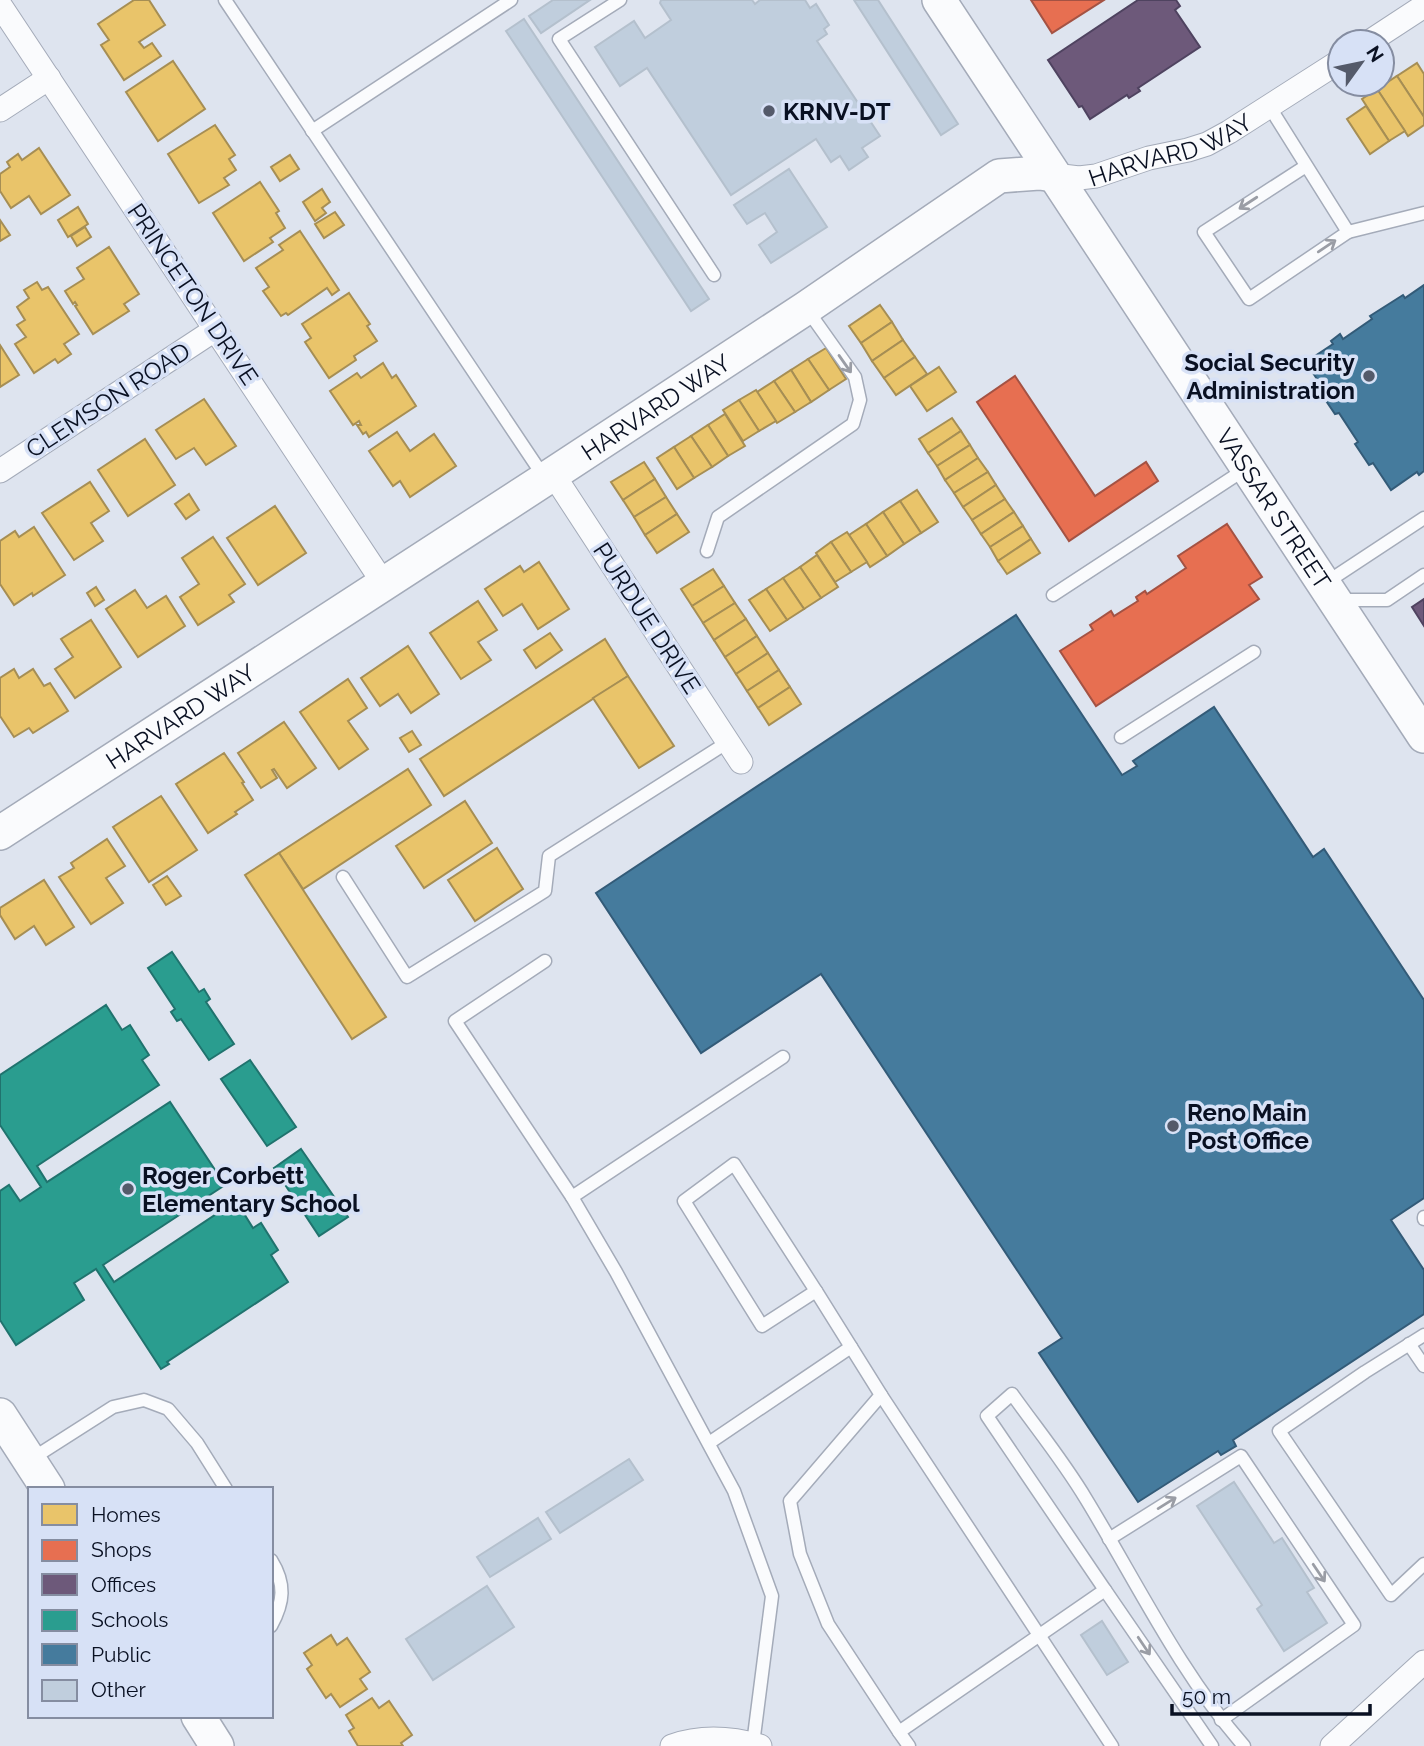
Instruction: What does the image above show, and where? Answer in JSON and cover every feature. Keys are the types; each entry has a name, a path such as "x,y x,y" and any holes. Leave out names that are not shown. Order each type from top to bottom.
{"street":[{"name":"VASSAR STREET","path":"939,0 1422,730"},
{"name":"PRINCETON DRIVE","path":"0,5 384,584"},
{"path":"1390,28 1424,6"},
{"name":"HARVARD WAY","path":"0,833 550,477 806,308 999,176 1040,173 1079,178 1096,176 1149,158 1207,144 1326,70"},
{"path":"0,110 49,78"},
{"name":"CLEMSON ROAD","path":"0,471 216,329"},
{"name":"PURDUE DRIVE","path":"550,477 741,762"},
{"path":"0,1415 47,1487"},
{"path":"1332,1746 1424,1662"},
{"path":"199,1718 217,1746"},
{"path":"672,1746 710,1739 757,1745"}],"lane":[{"path":"225,0 550,477"},
{"path":"312,131 510,0"},
{"path":"620,0 559,39 714,275"},
{"path":"1269,106 1348,232"},
{"path":"1306,166 1205,232 1249,299 1348,232 1424,213"},
{"path":"707,551 718,517 853,424 860,400 855,377 806,308"},
{"path":"1053,596 1248,468"},
{"path":"1329,592 1424,518"},
{"path":"1329,592 1387,600 1424,575"},
{"path":"1121,737 1254,652"},
{"path":"343,877 407,977 545,891 549,856 728,742"},
{"path":"545,961 455,1021 572,1197 616,1272 734,1491 772,1596 757,1745"},
{"path":"572,1197 783,1057"},
{"path":"816,1291 762,1326 684,1201 734,1164 816,1291 881,1395 1112,1746"},
{"path":"1424,1335 1279,1431 1391,1595 1424,1564"},
{"path":"1409,1344 1424,1366"},
{"path":"709,1443 851,1347"},
{"path":"1212,1746 987,1416 1012,1394 1084,1496 1149,1608 1221,1720 1244,1746"},
{"path":"881,1395 790,1501 800,1554 828,1624 909,1746"},
{"path":"29,1460 113,1407 144,1400 168,1409 197,1443 225,1487"},
{"path":"1109,1539 1241,1456 1354,1625 1221,1720"},
{"path":"273,1563 280,1574 282,1599 273,1621"},
{"path":"899,1732 1105,1590"}],"building: Homes":[{"path":"134,0 149,0 165,25 139,42 144,48 152,43 161,56 124,80 101,45 109,40 98,24"},
{"path":"173,61 205,109 158,141 126,92"},
{"path":"1417,63 1424,74 1424,117 1397,76"},
{"path":"1396,77 1424,117 1424,125 1408,136 1383,98 1396,98"},
{"path":"1383,98 1405,131 1389,141 1362,99"},
{"path":"1366,106 1389,141 1370,154 1347,119"},
{"path":"215,125 235,155 229,159 236,170 224,178 229,185 199,203 168,154"},
{"path":"39,148 70,195 41,214 29,196 11,208 0,191 0,174 10,167 7,162 18,154 22,160"},
{"path":"290,155 299,169 280,181 271,167"},
{"path":"260,182 279,211 276,213 285,228 270,238 273,242 244,261 213,213"},
{"path":"322,189 330,202 322,208 326,213 315,221 303,202"},
{"path":"78,207 88,224 68,237 58,220"},
{"path":"335,212 344,225 324,238 315,224"},
{"path":"0,220 10,235 0,241"},
{"path":"85,227 91,237 77,246 71,236"},
{"path":"300,231 339,290 332,295 327,288 288,315 286,313 281,316 263,291 269,287 256,268 283,250 279,245"},
{"path":"109,247 139,294 124,304 129,311 93,334 75,306 77,305 75,302 73,304 65,291 84,279 77,268"},
{"path":"37,282 42,290 48,287 79,334 64,344 71,354 58,363 55,359 34,373 15,344 26,337 17,325 25,320 17,307 29,298 24,290"},
{"path":"349,293 370,324 367,326 377,341 354,356 356,360 329,378 305,342 311,338 302,324"},
{"path":"880,305 892,322 861,343 849,326"},
{"path":"892,322 903,340 872,361 861,343"},
{"path":"903,340 915,357 884,378 872,361"},
{"path":"0,345 19,375 0,387"},
{"path":"826,348 846,379 829,390 808,359"},
{"path":"915,357 927,374 896,395 884,378"},
{"path":"808,359 829,390 811,402 791,370"},
{"path":"383,363 392,378 396,375 416,406 369,437 366,432 363,434 357,425 361,425 359,421 353,425 330,391 357,373 361,378"},
{"path":"939,367 956,392 927,411 910,386"},
{"path":"791,370 811,402 795,412 774,381"},
{"path":"774,381 795,412 777,423 757,392"},
{"path":"756,390 776,421 759,431 739,400"},
{"path":"204,399 236,446 206,465 194,448 176,459 156,430"},
{"path":"739,400 759,431 743,441 723,410"},
{"path":"725,414 745,446 728,456 708,425"},
{"path":"952,418 961,431 928,453 919,439"},
{"path":"708,425 728,456 712,467 691,436"},
{"path":"961,431 970,445 937,466 928,453"},
{"path":"397,432 410,451 434,434 456,466 410,497 400,481 393,486 369,451"},
{"path":"691,436 712,467 694,478 674,447"},
{"path":"145,439 175,485 128,516 98,470"},
{"path":"970,445 978,458 945,480 937,466"},
{"path":"674,447 694,478 677,489 657,458"},
{"path":"978,458 988,472 954,493 945,480"},
{"path":"644,462 655,479 623,500 611,482"},
{"path":"988,472 996,485 963,507 954,493"},
{"path":"655,479 666,497 634,517 623,500"},
{"path":"90,482 109,511 91,523 103,541 74,560 42,513"},
{"path":"996,485 1005,499 972,520 963,507"},
{"path":"917,490 938,522 921,533 900,501"},
{"path":"189,494 199,510 186,519 175,504"},
{"path":"666,497 677,514 645,535 634,517"},
{"path":"1005,499 1014,512 981,534 972,520"},
{"path":"900,501 921,533 904,544 883,512"},
{"path":"275,506 306,553 258,585 227,538"},
{"path":"883,512 904,544 887,556 866,524"},
{"path":"1014,512 1023,526 990,547 981,534"},
{"path":"677,514 689,532 657,553 645,535"},
{"path":"866,524 887,556 870,567 849,535"},
{"path":"1023,526 1031,539 998,561 990,547"},
{"path":"34,527 65,575 14,605 0,584 0,541 15,531 19,537"},
{"path":"847,532 867,562 851,572 831,542"},
{"path":"213,537 245,584 229,595 234,602 198,625 180,597 199,584 182,558"},
{"path":"1031,539 1040,553 1007,574 998,561"},
{"path":"831,542 851,572 835,582 816,553"},
{"path":"817,555 838,587 821,598 800,567"},
{"path":"539,562 569,609 538,629 522,604 503,616 485,589 520,566 524,572"},
{"path":"800,567 821,598 804,609 783,578"},
{"path":"713,569 724,586 692,606 681,589"},
{"path":"783,578 804,609 787,620 766,589"},
{"path":"724,586 735,603 703,623 692,606"},
{"path":"96,587 104,600 95,606 87,593"},
{"path":"766,589 787,620 770,631 749,600"},
{"path":"135,590 147,608 166,596 185,626 138,657 106,609"},
{"path":"478,601 497,630 478,642 491,660 461,679 430,633"},
{"path":"735,603 746,619 714,640 703,623"},
{"path":"746,619 757,636 725,657 714,640"},
{"path":"91,620 121,667 75,698 55,669 73,657 61,639"},
{"path":"550,633 562,650 536,668 524,650"},
{"path":"757,636 768,653 736,674 725,657"},
{"path":"605,639 628,676 444,796 420,759"},
{"path":"408,646 439,694 411,713 398,694 380,706 361,678"},
{"path":"768,653 779,670 747,691 736,674"},
{"path":"14,669 19,678 33,669 44,686 50,683 68,711 33,733 29,728 14,737 0,716 0,678"},
{"path":"779,670 790,687 758,708 747,691"},
{"path":"628,676 674,746 639,768 593,698"},
{"path":"348,679 367,708 348,721 368,749 339,769 300,712"},
{"path":"790,687 801,704 769,725 758,708"},
{"path":"284,722 316,768 287,788 274,769 272,770 277,778 261,788 238,753"},
{"path":"412,731 421,745 409,752 400,738"},
{"path":"224,753 253,800 208,833 176,784"},
{"path":"408,769 431,805 303,889 279,853"},
{"path":"161,796 197,850 149,882 113,827"},
{"path":"465,801 492,843 424,888 396,846"},
{"path":"107,839 125,866 106,878 123,903 91,924 59,877 74,868 71,863"},
{"path":"497,848 523,889 475,921 448,880"},
{"path":"279,853 386,1017 352,1039 245,875"},
{"path":"167,876 181,896 166,905 153,885"},
{"path":"44,880 74,927 46,945 34,926 15,939 0,915 0,908"},
{"path":"331,1635 337,1645 347,1638 370,1672 360,1679 367,1689 340,1707 331,1694 326,1698 307,1669 312,1665 304,1653"},
{"path":"372,1698 379,1708 389,1701 412,1735 401,1743 403,1746 358,1746 349,1731 354,1728 346,1715"}],"building: Shops":[{"path":"1031,0 1104,0 1052,33"},
{"path":"1015,376 1095,496 1146,462 1158,481 1069,541 977,402"},
{"path":"1227,524 1262,577 1249,585 1259,599 1096,706 1060,651 1093,630 1090,625 1111,611 1114,616 1138,601 1136,597 1145,591 1147,594 1186,568 1178,556"}],"building: Offices":[{"path":"1138,0 1176,0 1180,6 1175,10 1200,47 1138,88 1140,91 1129,98 1127,95 1090,119 1048,60"},
{"path":"1424,599 1424,626 1412,607"}],"building: Schools":[{"path":"172,952 199,992 204,989 210,999 206,1002 234,1044 209,1060 181,1019 177,1021 171,1012 175,1009 148,968"},
{"name":"Roger Corbett Elementary School","path":"106,1005 122,1030 130,1025 149,1055 142,1060 159,1085 37,1166 47,1182 170,1102 225,1185 103,1265 114,1282 236,1201 253,1228 261,1223 278,1250 271,1255 288,1282 167,1362 169,1364 161,1369 96,1269 74,1283 84,1300 16,1345 0,1320 0,1191 9,1185 20,1201 41,1187 0,1125 0,1075"},
{"path":"250,1060 296,1127 267,1146 221,1079"},
{"path":"301,1149 348,1217 319,1236 274,1168"}],"building: Public":[{"name":"Social Security Administration","path":"1424,285 1424,471 1419,475 1417,472 1391,490 1373,463 1369,465 1339,413 1335,414 1320,392 1324,390 1306,362 1333,344 1331,341 1340,334 1343,339 1372,319 1370,316"},
{"name":"Reno Main Post Office","path":"1016,615 1122,775 1137,766 1133,761 1214,707 1313,857 1324,849 1424,1000 1424,1198 1391,1220 1424,1270 1424,1314 1233,1440 1236,1446 1221,1455 1218,1451 1138,1502 1039,1353 1062,1338 821,974 701,1053 596,893"}],"building: Other":[{"path":"553,0 590,0 541,33 529,16"},
{"name":"KRNV-DT","path":"661,0 752,0 755,4 760,0 805,0 810,8 816,4 829,25 824,29 827,34 817,41 880,136 862,148 868,157 849,170 840,156 831,162 816,139 731,195 647,68 620,86 595,47 634,21 645,38 671,20 660,3"},
{"path":"854,0 878,0 958,124 941,135"},
{"path":"524,19 709,299 691,311 506,31"},
{"path":"789,169 827,227 771,263 759,245 777,232 765,213 747,224 734,205"},
{"path":"629,1459 643,1480 560,1533 546,1512"},
{"path":"1234,1482 1274,1543 1282,1538 1314,1588 1307,1592 1327,1623 1284,1651 1257,1609 1262,1605 1197,1506"},
{"path":"538,1518 551,1539 490,1577 477,1557"},
{"path":"487,1586 514,1627 433,1680 406,1639"},
{"path":"1102,1621 1128,1662 1107,1675 1081,1635"}],"place":[{"name":"KRNV-DT","path":"769,111"},
{"name":"Social Security Administration","path":"1369,376"},
{"name":"Reno Main Post Office","path":"1173,1126"},
{"name":"Roger Corbett Elementary School","path":"128,1189"}]}
